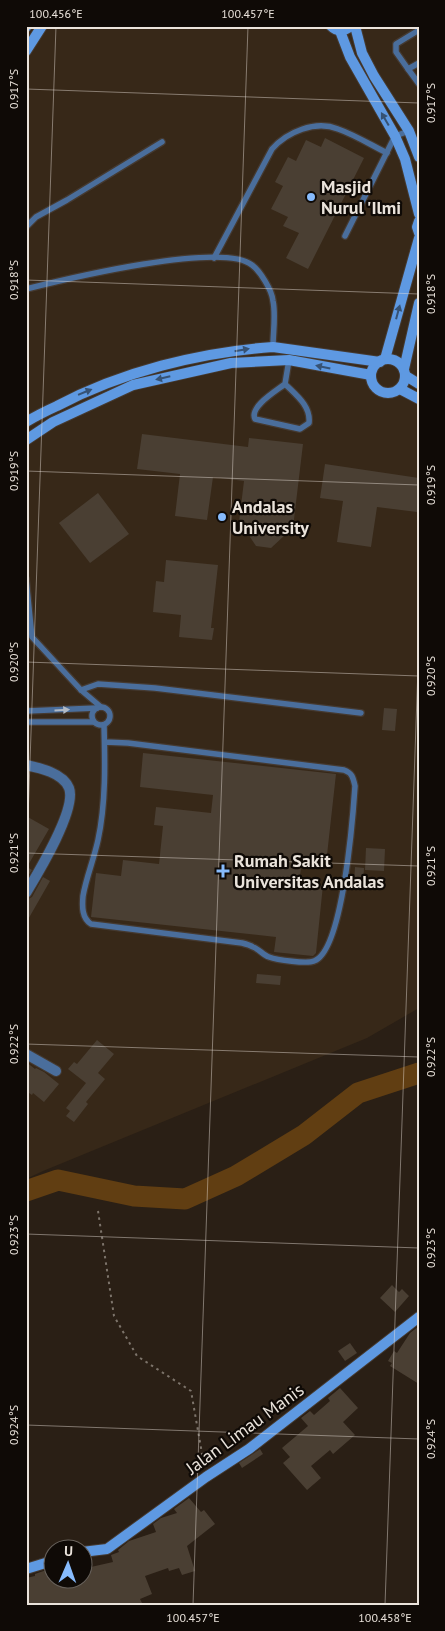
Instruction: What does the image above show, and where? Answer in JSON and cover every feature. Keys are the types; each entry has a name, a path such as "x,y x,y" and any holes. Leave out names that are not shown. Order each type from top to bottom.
{"street":[{"path":"26,51 42,26"},
{"path":"335,28 344,30 351,26"},
{"path":"355,26 362,53 374,76 409,131 419,157"},
{"path":"335,28 395,136 405,159 419,214"},
{"path":"419,222 417,227 419,232"},
{"path":"419,238 382,361 375,365 371,375 373,385 381,392 391,394 400,389 404,383 419,303"},
{"path":"26,422 77,394 126,375 193,359 257,348 273,347 382,361 396,361 405,373 419,384"},
{"path":"26,440 53,422 133,385 231,363 289,360 371,375"},
{"path":"400,389 419,400"},
{"path":"66,400 74,412"},
{"path":"26,765 42,768 65,781 70,789 70,802 52,848 26,893"},
{"path":"26,1054 56,1071"},
{"name":"Jalan Limau Manis","path":"92,1551 107,1549 249,1449 419,1317"},
{"path":"26,1569 42,1564"}],"lane":[{"path":"419,30 396,44 396,52 419,84"},
{"path":"408,69 419,63"},
{"path":"214,258 272,149 281,139 309,128 326,126 338,129 386,153"},
{"path":"345,236 395,136 409,131"},
{"path":"26,227 36,217 68,200 162,142"},
{"path":"26,289 104,271 188,259 228,257 252,265 262,276 273,300 273,347"},
{"path":"285,384 302,401 310,416 308,423 300,429 255,420 254,416 255,410 270,394 285,384 289,360"},
{"path":"26,579 29,637 99,708"},
{"path":"81,690 98,684 155,688 361,714"},
{"path":"94,722 92,714 99,708"},
{"path":"26,711 105,708 110,715 108,722 100,725 94,722 26,722"},
{"path":"104,724 104,792 98,838 83,896 86,920 91,924 242,943 253,947 270,958 306,962 314,961 321,957 330,941 342,896 355,786 350,772 128,743 105,742"}],"path":[{"path":"98,1211 114,1316 137,1356 191,1391 206,1478"}],"shaded area":[{"name":"Andalas University","path":"26,26 419,26 419,1008 367,1038 26,1179"}],"building":[{"name":"Masjid Nurul 'Ilmi","path":"325,138 364,158 308,269 286,258 299,233 283,226 288,217 271,209 283,186 275,182 288,157 296,161 306,140 321,147"},
{"path":"142,434 248,447 249,438 303,444 292,536 285,535 271,548 256,546 246,531 238,530 244,481 213,477 207,520 175,516 180,474 137,469"},
{"path":"325,464 419,478 417,512 377,507 371,547 337,542 343,501 320,498"},
{"path":"98,493 129,534 90,563 59,523"},
{"path":"166,560 218,565 211,628 214,628 212,640 179,637 181,615 153,612 156,581 164,582"},
{"path":"384,708 397,709 395,731 382,730"},
{"path":"143,753 336,774 326,864 302,861 299,883 323,885 316,953 313,956 274,952 276,937 91,917 96,873 121,876 123,860 159,864 163,826 154,825 156,807 211,813 213,795 140,787"},
{"path":"26,816 49,829 27,867 32,870 26,879"},
{"path":"366,848 385,849 384,871 365,870"},
{"path":"355,867 364,868 363,883 354,883"},
{"path":"43,877 50,881 26,923 26,900 32,897"},
{"path":"257,974 281,976 280,985 256,983"},
{"path":"97,1040 114,1054 98,1073 105,1079 86,1102 88,1104 74,1122 66,1116 70,1111 66,1108 86,1083 68,1069 74,1062 77,1064"},
{"path":"26,1062 35,1069 44,1072 59,1084 44,1102 33,1093 32,1095 26,1091"},
{"path":"392,1285 399,1292 402,1289 409,1296 395,1312 380,1298"},
{"path":"419,1326 419,1384 390,1366 392,1363 388,1361 394,1351 397,1353 410,1333"},
{"path":"350,1343 357,1353 345,1361 338,1351"},
{"path":"340,1388 358,1408 343,1422 355,1435 333,1454 330,1450 311,1466 321,1478 307,1490 283,1463 290,1457 282,1448 308,1426 301,1418 310,1411 314,1415 330,1401 328,1398"},
{"path":"260,1449 263,1454 242,1468 239,1463"},
{"path":"189,1498 201,1512 204,1510 215,1524 187,1546 195,1571 182,1575 179,1568 169,1571 168,1568 145,1576 152,1594 140,1599 143,1605 26,1605 26,1578 35,1576 35,1574 42,1572 42,1588 92,1588 92,1567 113,1562 111,1555 119,1552 118,1550 129,1541 156,1532 153,1524 161,1518 177,1513 174,1509"}],"waterway":[{"path":"26,1191 58,1180 134,1196 185,1199 236,1176 304,1135 358,1093 419,1073"}],"place":[{"name":"Masjid Nurul 'Ilmi","path":"311,197"},
{"name":"Andalas University","path":"222,517"},
{"name":"Rumah Sakit Universitas Andalas","path":"223,871"}]}
